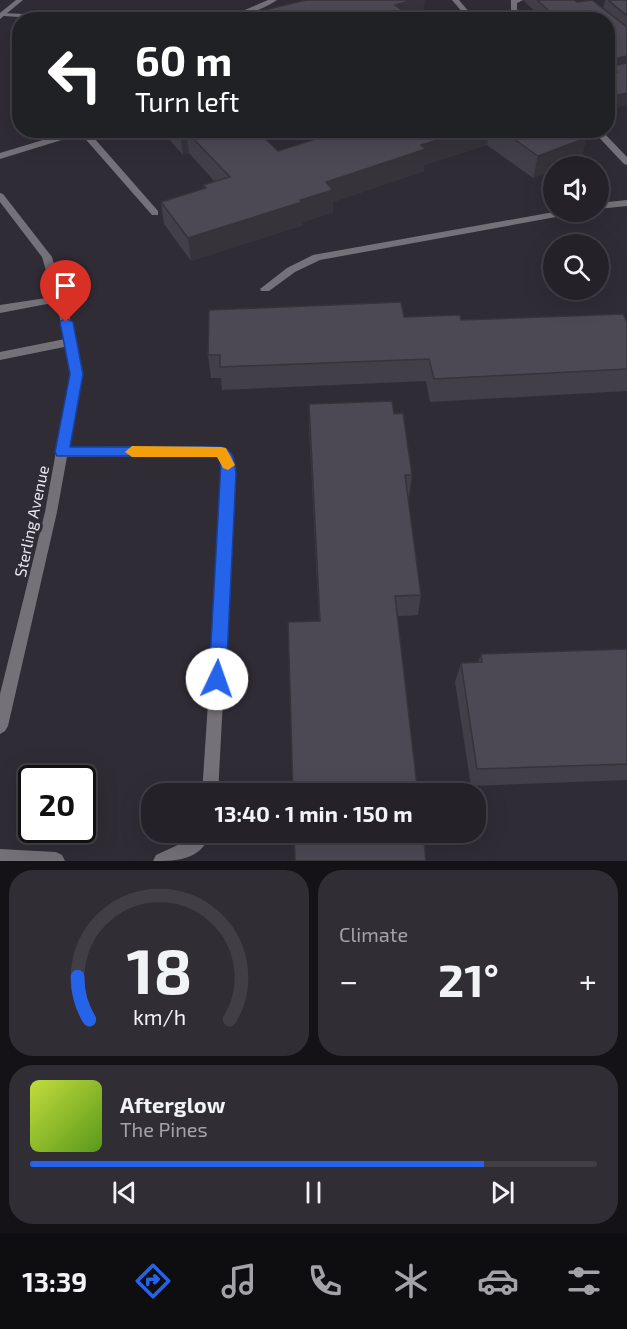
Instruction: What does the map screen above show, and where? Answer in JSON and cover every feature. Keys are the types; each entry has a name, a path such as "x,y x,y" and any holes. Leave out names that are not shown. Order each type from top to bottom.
{"street":[{"path":"2,16 20,0"},
{"path":"247,12 274,0"},
{"path":"455,0 466,12"},
{"path":"516,12 513,9 514,1 520,0"},
{"path":"0,156 59,138"},
{"path":"88,138 155,213"},
{"path":"604,138 627,162"},
{"name":"Sterling Avenue","path":"0,196 47,257 70,342 76,374 62,452 0,726"},
{"path":"609,205 627,203"},
{"path":"265,289 291,270 317,257 543,216"},
{"path":"0,309 59,299"},
{"path":"0,356 70,342"},
{"path":"62,452 204,451 221,452 228,460 211,783"},
{"path":"162,861 188,849 194,843"},
{"path":"0,858 56,861"}],"building":[{"path":"306,0 414,0 395,5 405,12 256,12"},
{"path":"537,0 574,0 577,2 592,0 608,12 550,12"},
{"path":"608,0 627,0 627,16"},
{"path":"615,18 627,27 627,56 615,59"},
{"path":"627,63 627,93 618,95 615,92 615,72 617,72 615,65"},
{"path":"193,138 264,138 278,151 319,138 443,138 421,145 426,149 326,182 333,190 188,238 161,202 206,188 203,185 230,177"},
{"path":"512,138 586,138 538,156"},
{"path":"401,302 404,317 460,315 461,320 623,314 627,322 627,369 434,379 429,359 220,367 220,355 208,355 209,310"},
{"path":"392,401 394,414 403,413 412,475 405,475 421,595 395,596 417,783 293,783 288,622 320,621 309,404"},
{"path":"627,649 627,764 477,769 461,663 482,662 481,654"},
{"path":"294,843 424,843 426,861 295,861"}],"slow traffic":[{"path":"132,452 221,452 228,460 228,465"}],"route":[{"path":"66,322 76,374 62,452 204,451 221,452 228,460 217,679"}]}
